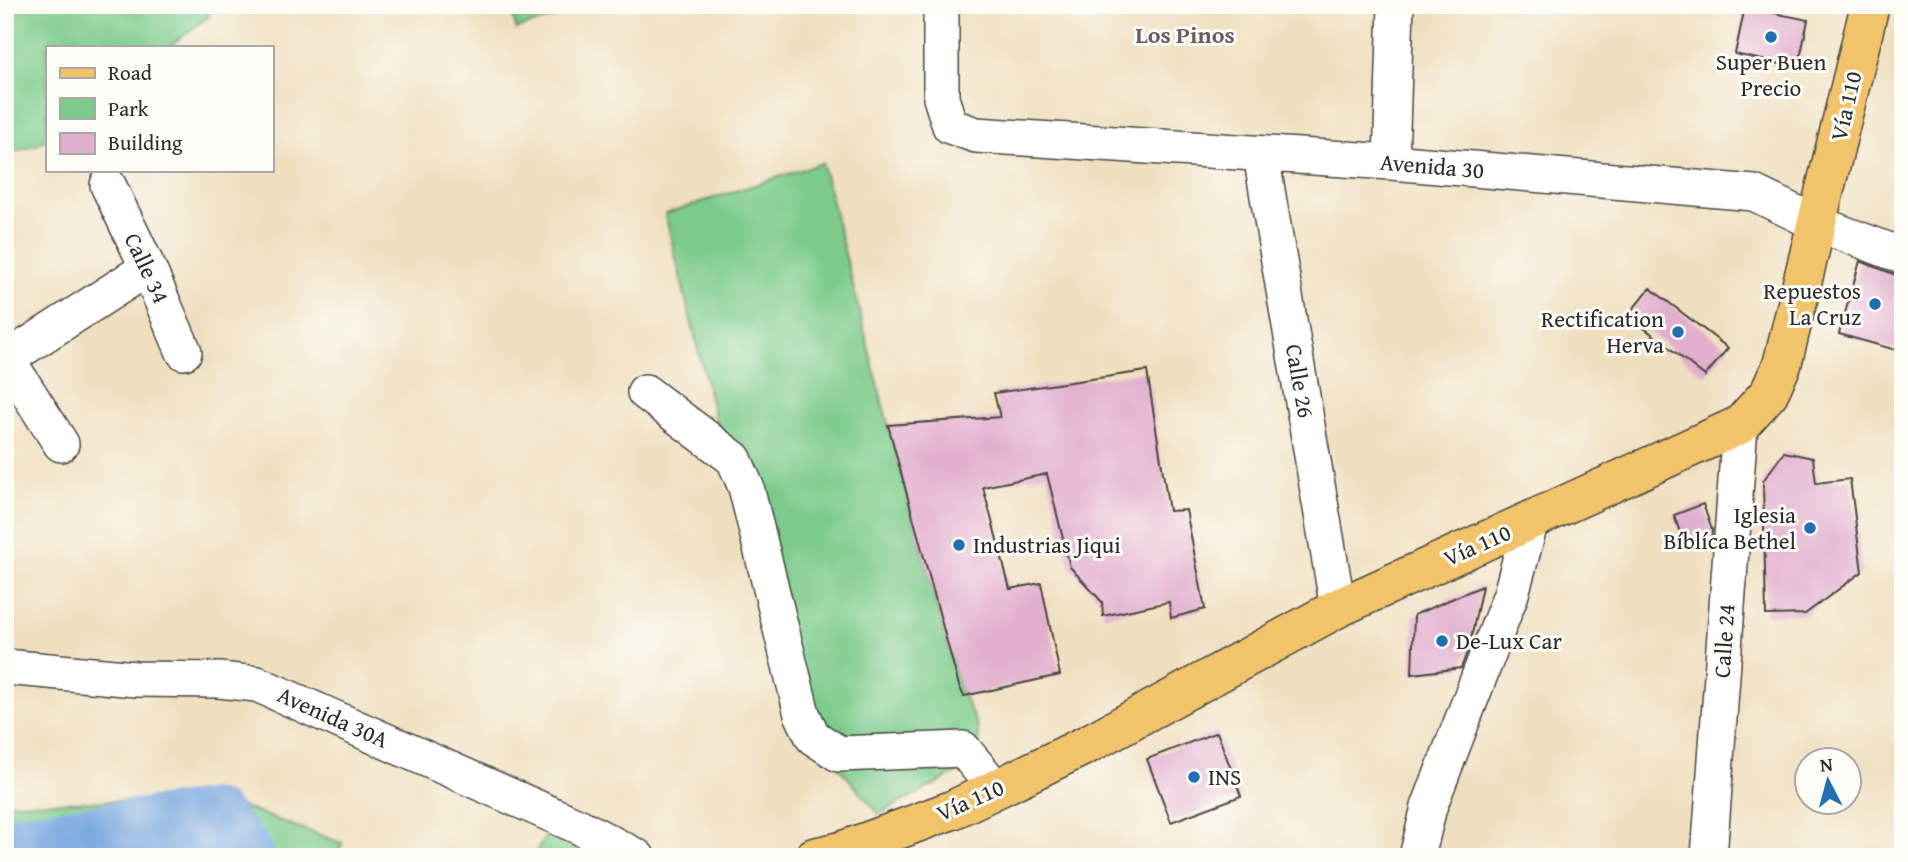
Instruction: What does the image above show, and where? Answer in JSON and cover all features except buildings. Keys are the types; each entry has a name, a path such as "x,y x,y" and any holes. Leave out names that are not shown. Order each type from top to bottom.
{"main road":[{"name":"Vía 110","path":"814,857 841,851 952,810 1088,744 1338,608 1740,425 1769,393 1782,365 1870,5"}],"street":[{"name":"Avenida 30","path":"942,5 942,98 950,126 976,135 1391,162 1754,194 1818,224 1903,256"},
{"path":"1391,162 1396,5"},
{"name":"Calle 26","path":"1261,155 1338,608"},
{"name":"Calle 34","path":"108,185 184,352"},
{"path":"61,444 6,360 148,268"},
{"path":"645,392 734,458 746,487 802,714 813,737 839,754 963,749 996,789"},
{"name":"Calle 24","path":"1709,857 1740,425"},
{"path":"1417,857 1429,807 1511,594 1531,520"},
{"name":"Avenida 30A","path":"5,667 136,679 219,680 257,684 580,827 637,857"}],"green space":[{"path":"5,5 209,5 208,17 169,46 46,46 46,139 37,145 5,154"},
{"path":"510,5 597,5 516,29"},
{"path":"822,163 888,425 959,686 977,726 981,760 879,814 785,705 665,214"},
{"path":"220,799 342,843 337,857 5,857 5,803"},
{"path":"549,831 595,857 533,857"}],"waterway":[{"path":"5,846 213,821 243,857"}],"place":[{"name":"Super Buen Precio","path":"1771,37"},
{"name":"Repuestos La Cruz","path":"1875,304"},
{"name":"Rectification Herva","path":"1678,332"},
{"name":"Iglesia Bíblíca Bethel","path":"1810,528"},
{"name":"Industrias Jiqui","path":"959,545"},
{"name":"De-Lux Car","path":"1442,641"},
{"name":"INS","path":"1194,777"}],"district":[{"name":"Los Pinos","path":"1185,35"}]}
